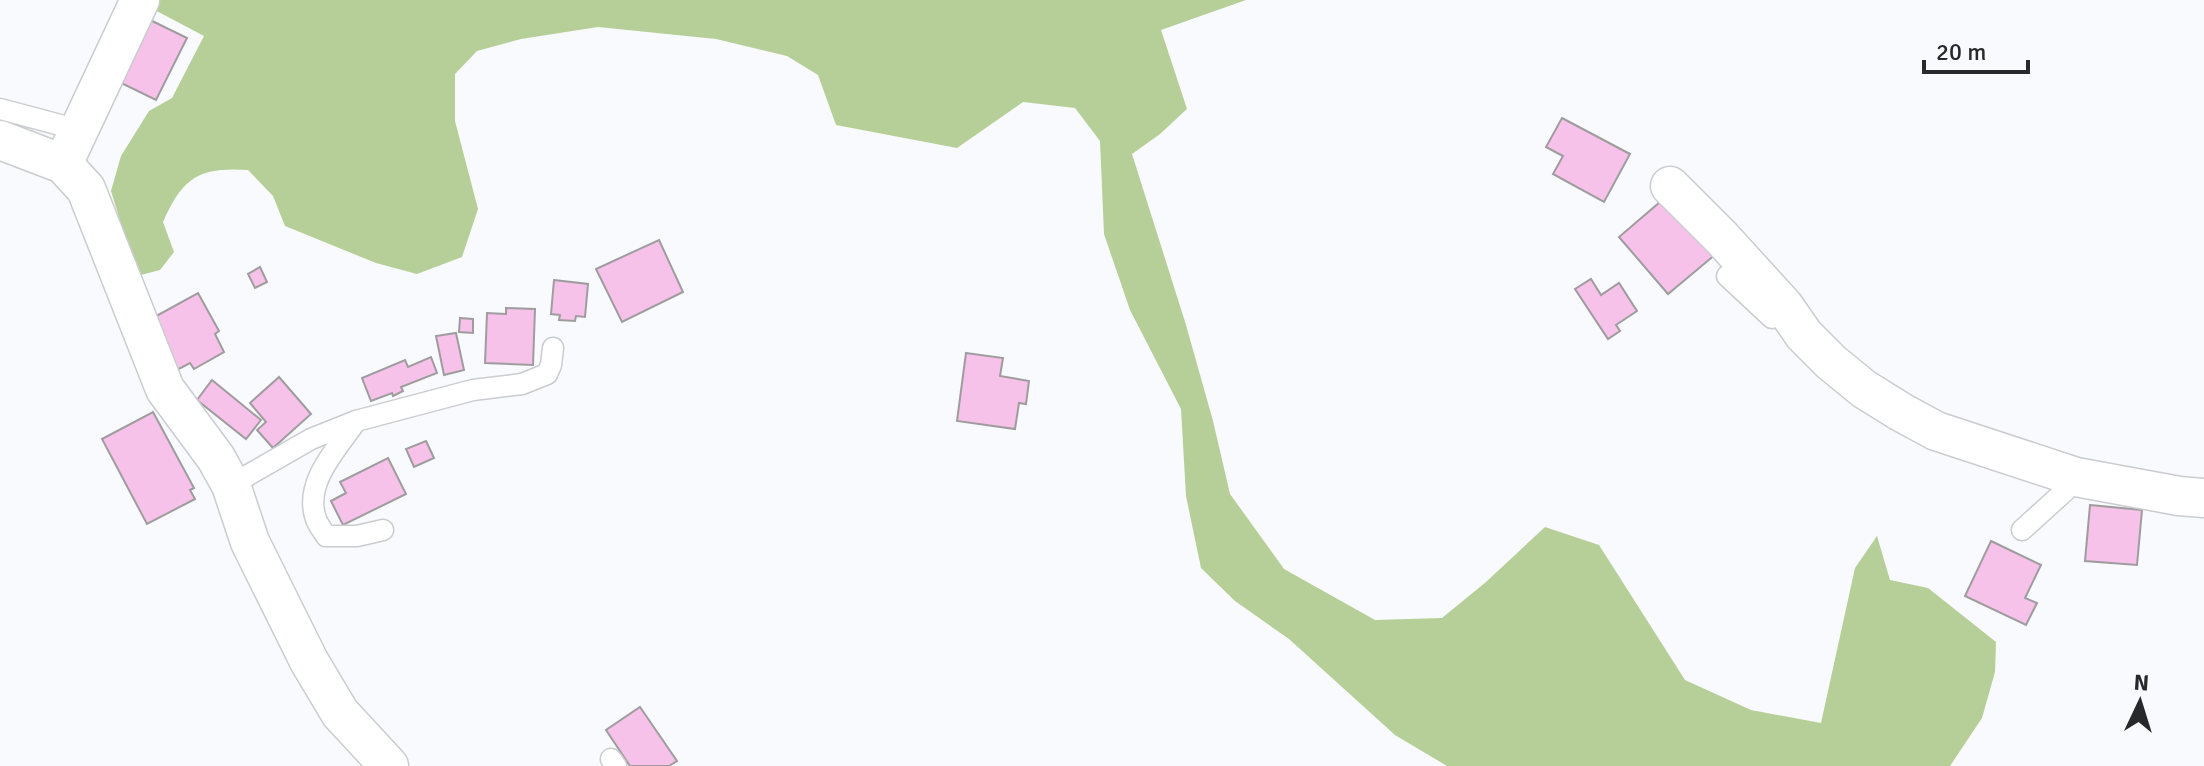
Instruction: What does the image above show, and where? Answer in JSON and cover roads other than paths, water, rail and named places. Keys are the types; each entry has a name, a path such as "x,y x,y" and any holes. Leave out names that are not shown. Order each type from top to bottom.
{"street":[{"path":"63,164 140,0"},
{"path":"0,140 63,164 86,189 165,389 216,458 231,485 250,542 309,661 340,713 389,766"},
{"path":"1670,186 1784,306 1804,335 1864,389 1936,431 2076,477 2204,498"}],"lane":[{"path":"0,109 79,130"},
{"path":"1727,276 1777,322 1804,335"},
{"path":"231,485 311,439 356,421 473,390 522,384 547,374 553,348"},
{"path":"356,421 315,485 316,520 326,536 357,536 383,530"},
{"path":"2022,530 2076,477"}]}
